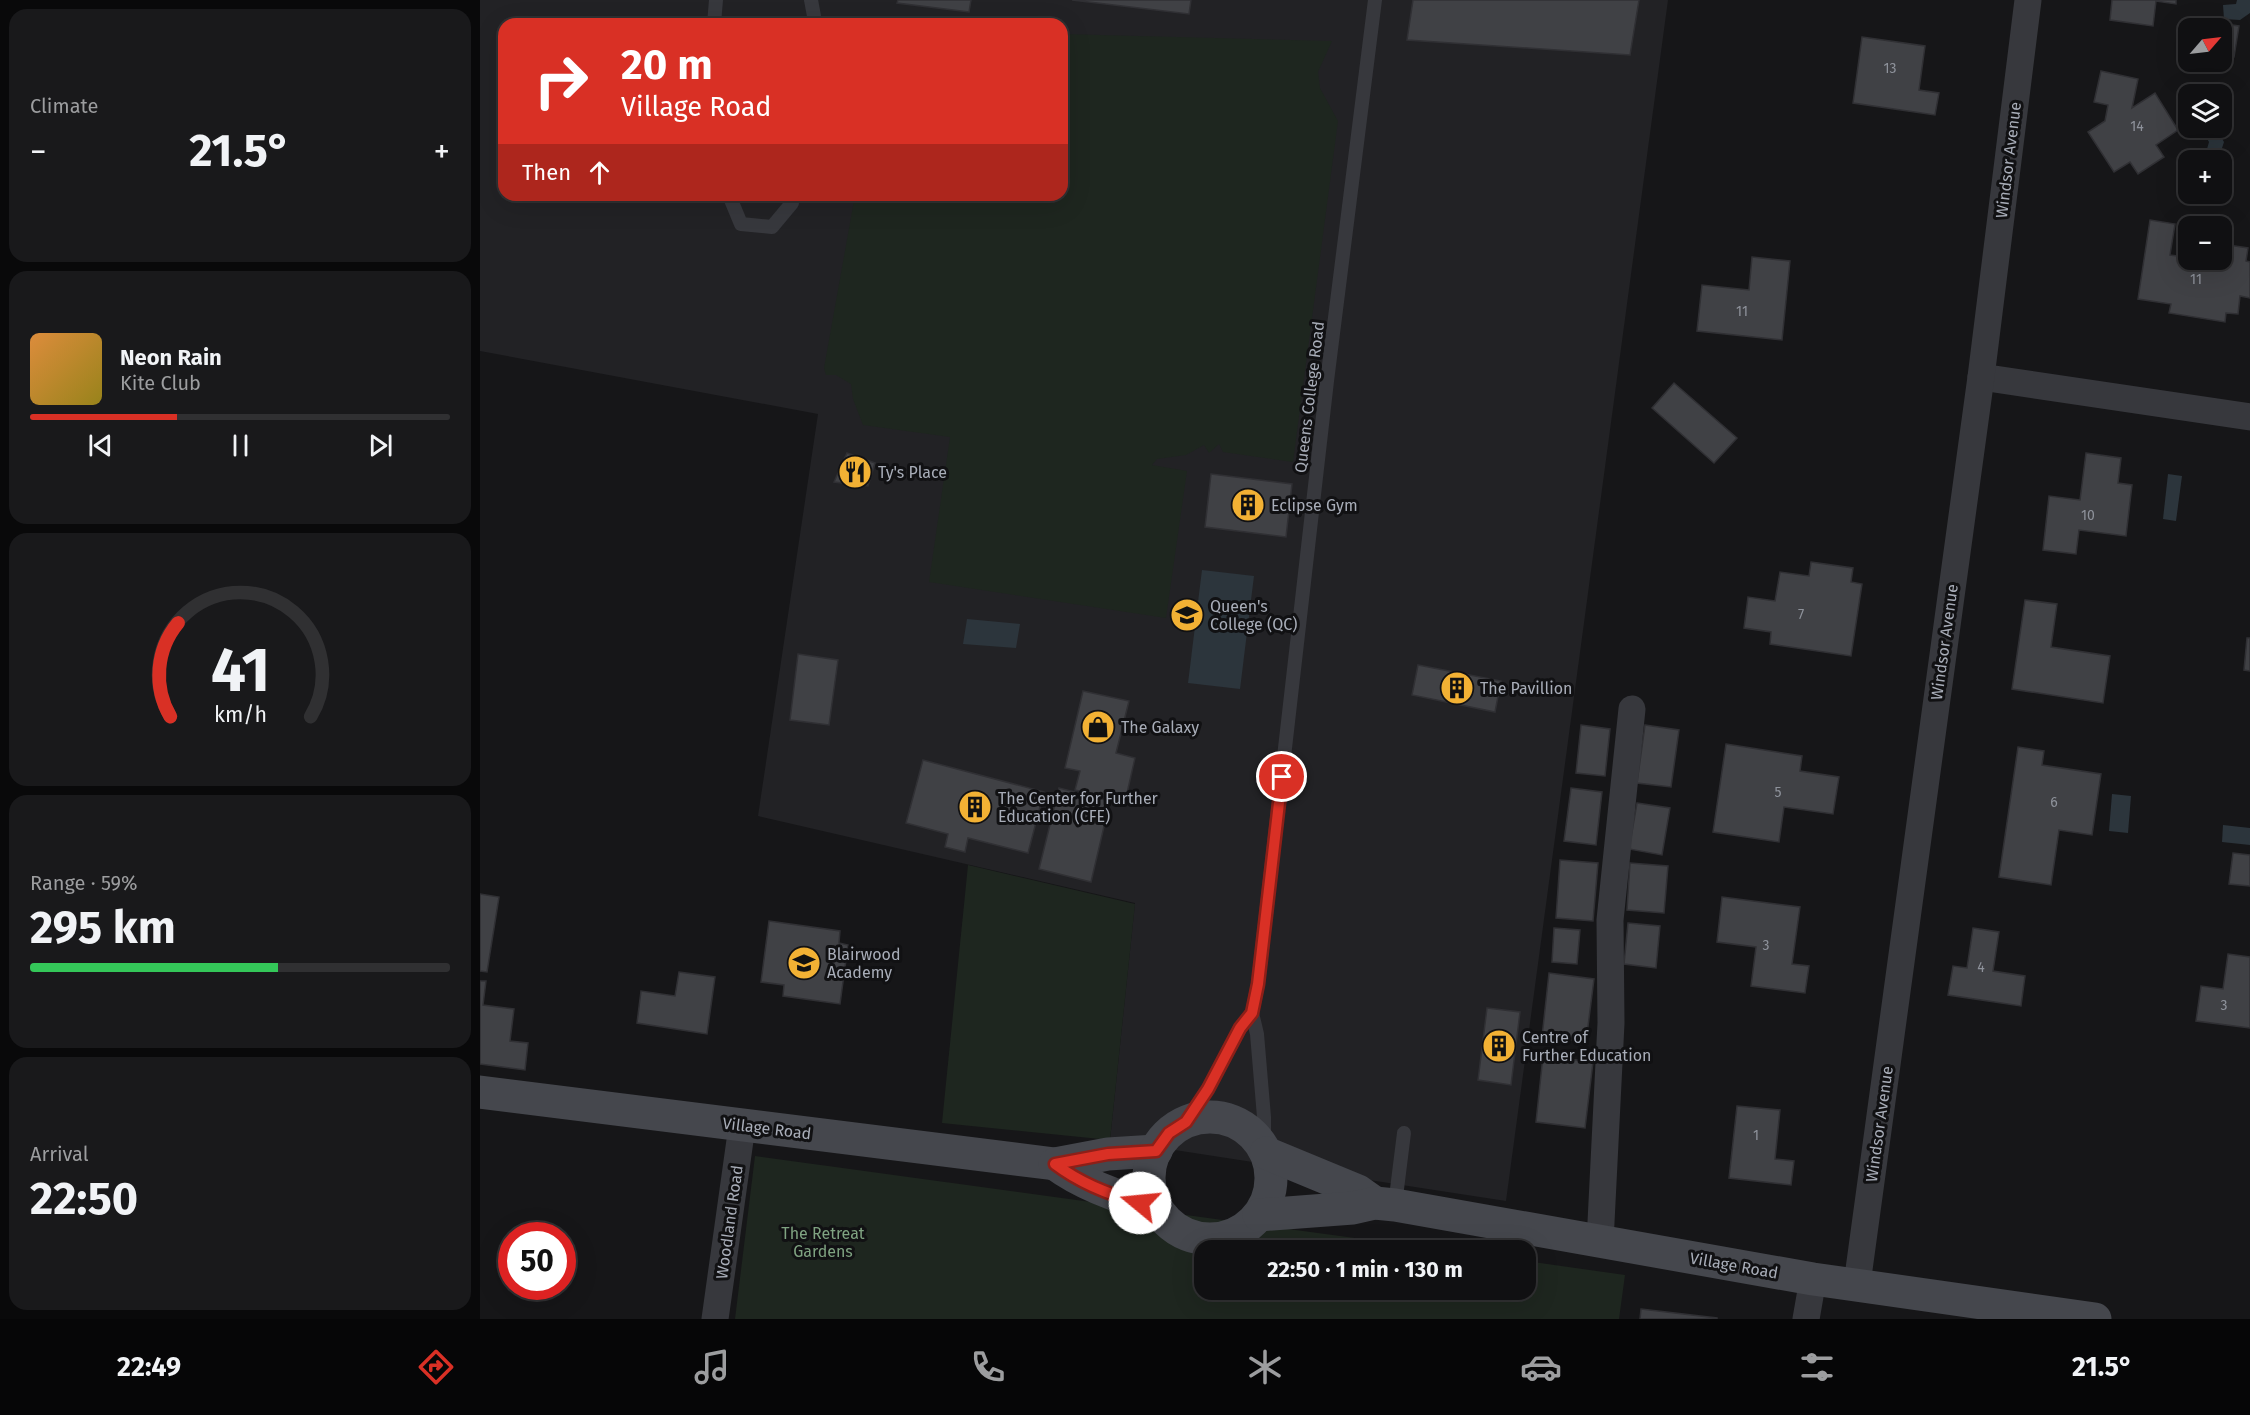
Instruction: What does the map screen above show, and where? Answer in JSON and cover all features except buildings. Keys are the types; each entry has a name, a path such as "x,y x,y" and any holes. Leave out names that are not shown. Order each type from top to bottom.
{"main road":[{"name":"Village Road","path":"480,1092 1055,1164 1108,1154 1156,1151"},
{"name":"Village Road","path":"1186,1122 1213,1117 1228,1120 1243,1127 1255,1137 1265,1151 1385,1204 1813,1279 2095,1319"},
{"path":"1186,1122 1169,1133 1156,1151 1149,1173 1149,1184 1156,1207 1164,1219 1176,1229 1190,1236 1205,1240 1221,1239 1248,1226 1259,1215 1269,1197 1271,1187 1265,1151"},
{"name":"Village Road","path":"1055,1164 1068,1174 1107,1193 1156,1207"},
{"name":"Village Road","path":"1259,1215 1385,1204"}],"street":[{"name":"Windsor Avenue","path":"1857,1284 1981,377 2028,0"},
{"path":"1981,377 2250,417"},
{"path":"1600,1242 1611,1023 1610,920 1632,709"},
{"name":"Woodland Road","path":"715,1319 742,1125"},
{"path":"1806,1319 1813,1279"}],"lane":[{"path":"714,18 716,0"},
{"path":"811,0 814,18"},
{"name":"Queens College Road","path":"1265,1151 1257,1034 1252,1013 1258,984 1329,369 1375,0"},
{"path":"731,201 741,224 772,227 792,201"},
{"name":"Queens College Road","path":"1186,1122 1208,1089 1240,1028 1252,1013"},
{"path":"1385,1204 1404,1133"}],"shaded area":[{"name":"Queen's College (QC)","path":"480,0 1668,0 1506,1201 1110,1140 1135,903 758,816 818,414 480,351"},
{"path":"2237,0 2250,0 2250,13 2240,20 2224,18 2223,5 2236,4"},
{"path":"2207,138 2222,138 2224,142 2221,150 2207,150 2209,142"},
{"path":"2168,474 2182,476 2176,521 2163,519"},
{"path":"1202,570 1254,576 1240,689 1188,683"},
{"path":"967,619 1020,624 1016,648 963,644"},
{"path":"2112,794 2131,796 2128,833 2109,831"},
{"path":"2223,825 2250,828 2250,845 2222,842"}],"green space":[{"path":"1068,34 1332,41 1318,72 1320,88 1338,121 1293,462 1223,452 1219,444 1209,453 1204,445 1186,455 1157,459 1152,465 1187,471 1166,618 929,582 950,437 863,425 853,399 851,384 836,375 826,375 824,368 854,201 1068,201"},
{"path":"968,865 1135,904 1110,1140 942,1123"},
{"name":"The Retreat Gardens","path":"755,1156 1370,1240 1194,1240 1194,1300 1536,1300 1536,1262 1625,1275 1619,1319 735,1319"}],"place":[{"name":"Ty's Place","path":"855,472"},
{"name":"Eclipse Gym","path":"1248,505"},
{"name":"Queen's College (QC)","path":"1187,615"},
{"name":"The Pavillion","path":"1457,688"},
{"name":"The Galaxy","path":"1098,727"},
{"name":"The Center for Further Education (CFE)","path":"975,807"},
{"name":"Blairwood Academy","path":"804,963"},
{"name":"Centre of Further Education","path":"1499,1046"}],"route":[{"path":"1140,1203 1107,1193 1068,1174 1055,1164 1108,1154 1156,1151 1161,1141 1169,1133 1186,1122 1208,1089 1240,1028 1252,1013 1258,984 1282,777"}]}
